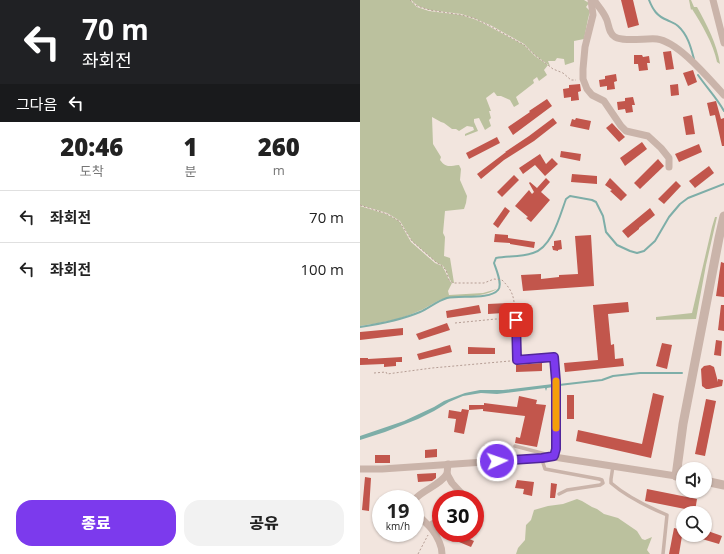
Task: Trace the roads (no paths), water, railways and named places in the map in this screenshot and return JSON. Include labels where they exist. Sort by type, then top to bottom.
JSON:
[{"type":"street","points":[[593,0],[593,15],[585,47],[583,79],[587,89],[592,95],[604,101],[626,131],[648,136],[661,148],[669,158],[669,167]]},
{"type":"street","points":[[593,0],[607,18],[610,32],[613,36],[620,39],[658,39],[670,44],[684,54],[724,95]]},
{"type":"street","points":[[713,0],[724,43]]},
{"type":"street","points":[[681,462],[683,424],[724,216]]},
{"type":"street","points":[[516,320],[517,360],[554,357],[556,384],[556,449],[554,456]]},
{"type":"street","points":[[360,469],[554,456],[676,475]]},
{"type":"street","points":[[424,492],[442,481],[447,474],[448,464]]},
{"type":"street","points":[[447,474],[458,490]]},
{"type":"street","points":[[712,482],[724,485]]},
{"type":"street","points":[[424,521],[432,528]]},
{"type":"street","points":[[439,542],[443,552]]},
{"type":"lane","points":[[515,446],[554,456]]},
{"type":"lane","points":[[542,458],[542,463],[545,469],[599,478],[603,483],[600,485],[567,490],[559,494]]},
{"type":"lane","points":[[613,466],[611,483],[620,490],[667,515],[663,554]]},
{"type":"water","points":[[553,384],[553,387],[547,388],[546,391],[545,388],[497,394],[481,393],[463,396],[418,419],[360,440],[360,436],[404,421],[444,401],[465,393],[480,390],[503,390]]},
{"type":"waterway","points":[[649,0],[658,15],[676,24],[684,33],[689,42],[694,59]]},
{"type":"waterway","points":[[698,75],[724,111]]},
{"type":"waterway","points":[[360,327],[405,317],[420,312],[447,298],[482,296],[494,293],[498,290],[500,285],[494,263],[496,258],[524,255],[540,250],[550,238],[558,222],[566,199],[570,196],[596,202],[603,216],[606,232],[617,245],[637,253],[644,251],[655,241],[669,217],[680,204],[688,198],[724,184]]},
{"type":"waterway","points":[[559,385],[602,380],[613,376],[640,373],[682,373]]}]
